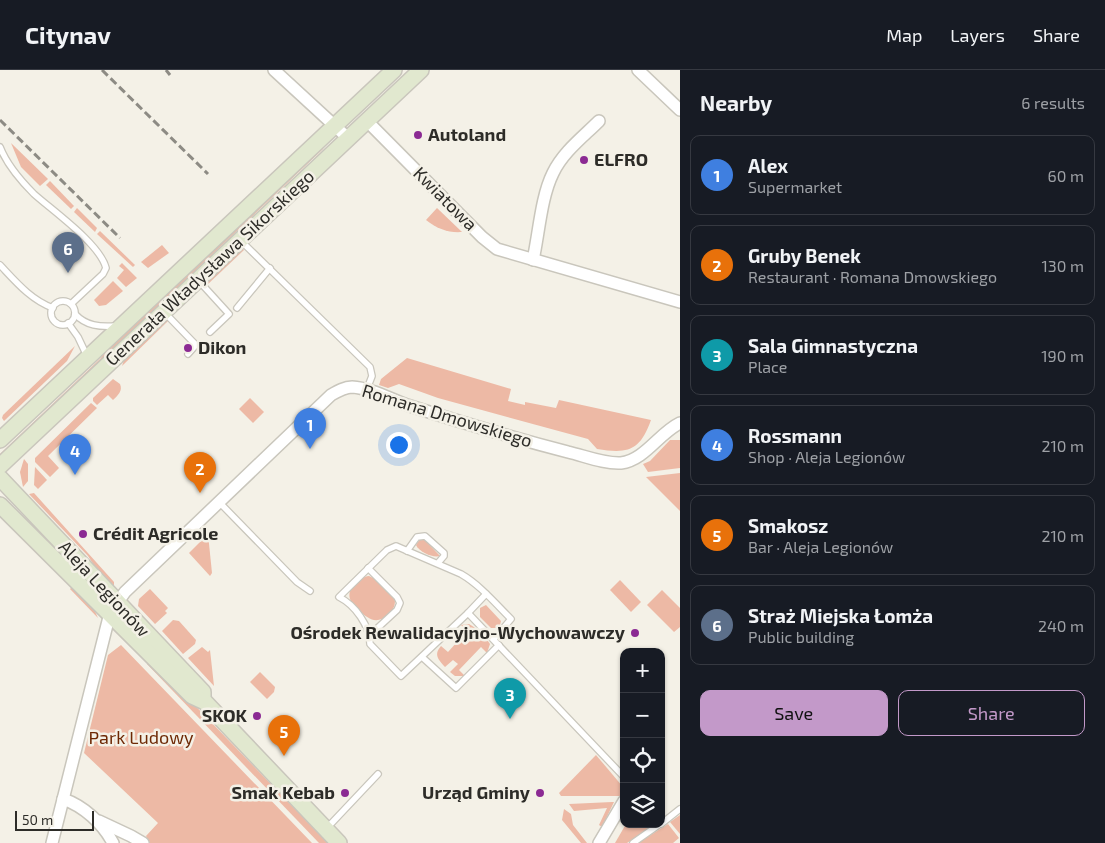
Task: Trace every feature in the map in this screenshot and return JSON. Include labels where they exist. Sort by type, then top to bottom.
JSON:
[{"type":"main road","name":"Generała Władysława Sikorskiego","points":[[0,440],[87,356],[394,70]]},
{"type":"main road","name":"Generała Władysława Sikorskiego","points":[[0,466],[421,70]]},
{"type":"main road","name":"Aleja Legionów","points":[[0,478],[88,574],[114,608],[192,696],[205,702],[339,843]]},
{"type":"main road","name":"Aleja Legionów","points":[[0,505],[114,608]]},
{"type":"street","points":[[274,70],[349,139]]},
{"type":"street","points":[[643,72],[680,110]]},
{"type":"street","name":"Kwiatowa","points":[[367,121],[490,245],[505,252],[680,302]]},
{"type":"street","points":[[533,260],[546,192],[553,172],[570,149],[599,121]]},
{"type":"street","name":"Romana Dmowskiego","points":[[114,608],[125,592],[331,395],[344,388],[352,387],[366,390],[436,414],[607,462],[619,463],[629,461],[644,451],[671,427],[680,423]]},
{"type":"street","points":[[52,843],[114,608]]},
{"type":"street","points":[[63,799],[70,801],[97,820],[117,828],[143,843]]},
{"type":"street","points":[[599,843],[620,808]]},
{"type":"street","points":[[97,820],[113,843]]},
{"type":"lane","points":[[0,147],[10,168],[33,193],[88,242],[104,261],[106,268],[103,274],[71,304]]},
{"type":"lane","points":[[240,240],[370,367],[372,376],[366,390]]},
{"type":"lane","points":[[0,265],[39,303],[53,308]]},
{"type":"lane","points":[[237,308],[270,268]]},
{"type":"lane","points":[[198,280],[229,314],[210,332]]},
{"type":"lane","points":[[75,314],[68,323],[61,324],[54,320],[52,313],[53,308],[60,301],[64,301],[71,304],[75,314],[82,321],[100,327],[120,326]]},
{"type":"lane","points":[[164,312],[196,345],[188,354]]},
{"type":"lane","points":[[68,323],[78,337],[87,356]]},
{"type":"lane","points":[[220,503],[297,582],[310,591]]},
{"type":"lane","points":[[407,551],[417,537],[426,536],[444,553],[444,556],[438,563]]},
{"type":"lane","points":[[486,594],[402,676],[370,644],[370,635],[365,622],[339,597],[391,547],[396,546],[438,563],[471,580],[486,594],[510,619],[494,639]]},
{"type":"lane","points":[[368,568],[400,603],[397,610],[370,635]]},
{"type":"lane","points":[[468,613],[620,772]]},
{"type":"lane","points":[[422,657],[456,688],[499,645]]},
{"type":"lane","points":[[326,830],[378,774]]},
{"type":"lane","points":[[665,821],[680,809]]},
{"type":"lane","points":[[633,843],[655,828]]},
{"type":"green space","points":[[11,143],[48,179],[40,186],[21,167]]},
{"type":"green space","points":[[324,146],[168,299],[162,293]]},
{"type":"green space","points":[[50,181],[74,206],[71,209],[46,185]]},
{"type":"green space","points":[[77,208],[97,228],[95,232],[74,212]]},
{"type":"green space","points":[[437,208],[462,232],[443,230],[426,220]]},
{"type":"green space","points":[[100,231],[135,265],[133,267],[97,234]]},
{"type":"green space","points":[[162,245],[169,253],[148,268],[141,262]]},
{"type":"green space","points":[[241,247],[244,250],[207,285],[205,283]]},
{"type":"green space","points":[[122,263],[137,278],[126,287],[117,278],[124,270],[119,266]]},
{"type":"green space","points":[[113,281],[123,291],[106,305],[99,306],[94,300]]},
{"type":"green space","points":[[157,298],[163,304],[0,458],[0,454],[100,359],[122,331]]},
{"type":"green space","points":[[165,318],[168,321],[122,366],[124,360]]},
{"type":"green space","points":[[75,346],[67,361],[4,421],[3,415]]},
{"type":"green space","points":[[407,358],[511,389],[508,401],[525,405],[525,402],[556,408],[559,400],[651,420],[642,438],[632,448],[617,451],[597,449],[588,439],[438,398],[399,384],[388,388],[379,385],[381,379]]},
{"type":"green space","points":[[113,379],[120,384],[120,393],[113,400],[108,395],[97,405],[93,398]]},
{"type":"green space","points":[[250,398],[264,412],[253,423],[239,409]]},
{"type":"green space","points":[[91,403],[97,408],[48,456],[59,468],[50,477],[35,462],[35,458]]},
{"type":"green space","points":[[670,440],[680,440],[680,468],[648,472],[643,464],[650,461]]},
{"type":"green space","points":[[24,459],[28,464],[28,481],[23,487],[20,472]]},
{"type":"green space","points":[[35,467],[47,480],[38,489],[34,485]]},
{"type":"green space","points":[[680,473],[680,511],[646,477]]},
{"type":"green space","points":[[34,493],[114,582],[114,586],[104,581],[88,556],[29,494]]},
{"type":"green space","points":[[208,534],[212,573],[210,576],[189,553]]},
{"type":"green space","points":[[420,539],[424,539],[440,556],[430,555],[420,550],[416,545]]},
{"type":"green space","points":[[369,576],[395,600],[392,611],[385,617],[377,620],[366,616],[352,602],[350,597],[351,589],[357,581]]},
{"type":"green space","points":[[620,580],[641,602],[631,612],[610,590]]},
{"type":"green space","points":[[72,587],[93,607],[98,618],[70,589]]},
{"type":"green space","points":[[150,589],[168,608],[165,611],[167,613],[155,624],[138,606],[139,599]]},
{"type":"green space","points":[[662,590],[680,608],[680,627],[674,632],[647,605]]},
{"type":"green space","points":[[486,605],[501,621],[500,625],[496,628],[491,628],[480,617],[480,608]]},
{"type":"green space","points":[[173,620],[179,621],[196,640],[195,644],[183,654],[162,631]]},
{"type":"green space","points":[[469,624],[481,632],[490,644],[487,653],[481,647],[459,670],[465,676],[455,676],[450,672],[458,664],[453,660],[445,667],[437,652],[441,646],[448,652],[467,631],[461,625]]},
{"type":"green space","name":"Park Ludowy","points":[[121,645],[312,843],[150,843],[146,836],[158,823],[84,753],[108,655]]},
{"type":"green space","points":[[202,647],[208,652],[210,650],[214,686],[188,658]]},
{"type":"green space","points":[[151,660],[328,843],[319,843],[147,664]]},
{"type":"green space","points":[[260,672],[275,687],[274,692],[267,699],[250,682]]},
{"type":"green space","points":[[596,755],[620,783],[620,796],[561,796],[559,793]]},
{"type":"green space","points":[[614,802],[602,827],[599,825],[607,808],[574,811],[569,804]]},
{"type":"green space","points":[[564,809],[571,814],[573,825],[587,843],[581,843],[562,820]]},
{"type":"green space","points":[[680,815],[680,834],[670,822]]},
{"type":"green space","points":[[668,824],[679,838],[673,843],[638,843],[662,828],[665,828]]},
{"type":"green space","points":[[624,828],[650,828],[627,843],[615,843]]},
{"type":"railway","points":[[102,70],[208,174]]},
{"type":"railway","points":[[166,70],[170,75]]},
{"type":"railway","points":[[0,120],[120,238]]},
{"type":"place","name":"Autoland","points":[[418,135]]},
{"type":"place","name":"ELFRO","points":[[584,160]]},
{"type":"place","name":"Straż Miejska Łomża","points":[[68,273]]},
{"type":"place","name":"Dikon","points":[[188,348]]},
{"type":"place","name":"Alex","points":[[310,449]]},
{"type":"place","name":"Rossmann","points":[[75,475]]},
{"type":"place","name":"Gruby Benek","points":[[200,493]]},
{"type":"place","name":"Crédit Agricole","points":[[83,534]]},
{"type":"place","name":"Ośrodek Rewalidacyjno-Wychowawczy","points":[[635,633]]},
{"type":"place","name":"SKOK","points":[[257,716]]},
{"type":"place","name":"Sala Gimnastyczna","points":[[510,719]]},
{"type":"place","name":"Smakosz","points":[[284,756]]},
{"type":"place","name":"Smak Kebab","points":[[345,793]]},
{"type":"place","name":"Urząd Gminy","points":[[540,793]]}]
